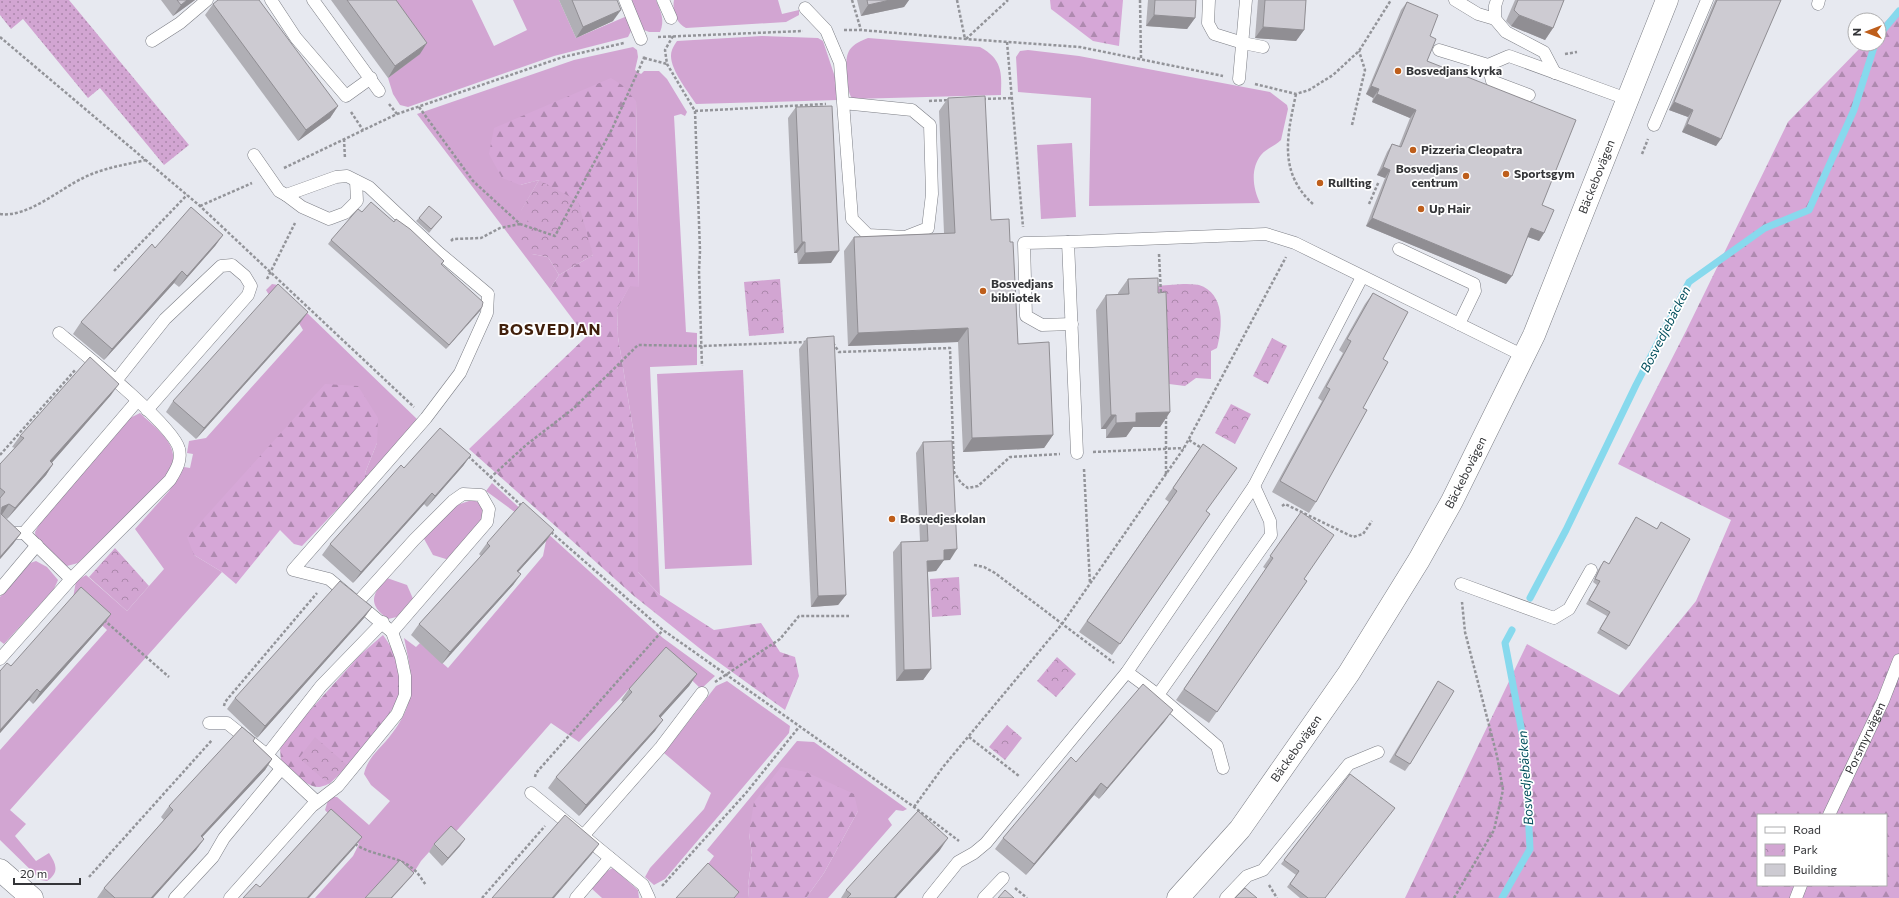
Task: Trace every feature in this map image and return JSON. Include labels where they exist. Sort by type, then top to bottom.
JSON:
[{"type":"street","name":"Bäckebovägen","points":[[1178,898],[1240,829],[1350,673],[1419,560],[1452,501],[1524,356],[1546,306],[1667,0]]},
{"type":"street","points":[[0,870],[32,898]]},
{"type":"lane","points":[[152,41],[180,23],[207,0]]},
{"type":"lane","points":[[271,0],[296,38],[346,96],[371,78]]},
{"type":"lane","points":[[313,0],[379,91]]},
{"type":"lane","points":[[625,0],[641,39]]},
{"type":"lane","points":[[663,0],[671,18]]},
{"type":"lane","points":[[1209,0],[1208,23],[1214,34],[1243,43],[1263,47]]},
{"type":"lane","points":[[1239,79],[1246,0]]},
{"type":"lane","points":[[1455,0],[1478,14],[1495,19],[1506,32],[1544,52],[1554,73]]},
{"type":"lane","points":[[1495,19],[1495,6],[1497,0]]},
{"type":"lane","points":[[1654,126],[1707,0]]},
{"type":"lane","points":[[805,8],[826,30],[840,63],[843,103],[852,219],[868,235],[905,238],[928,228],[932,194],[930,125],[912,110],[843,103]]},
{"type":"lane","points":[[1439,50],[1488,65],[1509,56],[1627,99]]},
{"type":"lane","points":[[1488,65],[1492,81],[1529,95]]},
{"type":"lane","points":[[254,155],[278,191],[302,207],[329,219],[345,213],[357,201],[356,181]]},
{"type":"lane","points":[[230,898],[316,801],[338,786],[397,714],[405,695],[405,676],[401,657],[392,632],[383,622],[329,578],[293,570],[426,418],[460,373],[487,313],[488,294],[438,252],[370,187],[347,176],[336,177],[286,195]]},
{"type":"lane","points":[[1072,324],[1042,325],[1026,316],[1024,243],[1266,234],[1295,243],[1524,356]]},
{"type":"lane","points":[[1068,242],[1080,453]]},
{"type":"lane","points":[[1399,249],[1474,284],[1475,291],[1459,324]]},
{"type":"lane","points":[[116,382],[165,319],[221,266],[232,265],[245,276],[251,286],[248,295],[147,410]]},
{"type":"lane","points":[[929,898],[958,862],[974,853],[986,843],[1127,672],[1254,486],[1362,277]]},
{"type":"lane","points":[[0,659],[70,579],[170,480],[179,465],[179,449],[172,434],[116,382],[59,333]]},
{"type":"lane","points":[[24,533],[137,401]]},
{"type":"lane","points":[[1158,695],[1271,536],[1270,521],[1254,486]]},
{"type":"lane","points":[[358,602],[414,540],[453,501],[463,494],[481,494],[489,509],[487,522],[392,632]]},
{"type":"lane","points":[[0,523],[11,533],[24,533],[70,579]]},
{"type":"lane","points":[[0,589],[37,545]]},
{"type":"lane","points":[[1461,584],[1554,618],[1568,609],[1591,570]]},
{"type":"lane","points":[[267,755],[321,686],[383,622]]},
{"type":"lane","name":"Porsmyrvägen","points":[[1830,814],[1883,701],[1899,660]]},
{"type":"lane","points":[[1127,672],[1158,695],[1217,746],[1223,768]]},
{"type":"lane","points":[[583,836],[661,747],[702,693]]},
{"type":"lane","points":[[209,723],[227,723],[267,755],[316,801]]},
{"type":"lane","points":[[1226,898],[1247,876],[1263,870],[1349,764],[1378,752]]},
{"type":"lane","points":[[175,898],[213,857],[224,838],[281,769]]},
{"type":"lane","points":[[531,793],[643,885],[650,898]]},
{"type":"lane","points":[[576,898],[610,858]]},
{"type":"lane","points":[[984,898],[1003,878]]},
{"type":"lane","points":[[1796,898],[1801,886]]},
{"type":"path","points":[[852,0],[861,30]]},
{"type":"path","points":[[957,0],[966,40]]},
{"type":"path","points":[[966,40],[1008,0]]},
{"type":"path","points":[[1140,0],[1141,59]]},
{"type":"path","points":[[200,206],[268,176],[363,130],[419,107],[563,57],[641,39],[673,36],[861,30],[966,40],[1080,47],[1239,79],[1296,94],[1309,90],[1333,76],[1359,51],[1391,0]]},
{"type":"path","points":[[673,36],[666,50],[667,64],[694,111],[700,251],[699,271],[702,366]]},
{"type":"path","points":[[0,37],[200,206],[272,271],[426,418]]},
{"type":"path","points":[[419,107],[473,182],[520,224],[555,236],[612,129],[644,58],[641,39]]},
{"type":"path","points":[[1008,42],[1024,243]]},
{"type":"path","points":[[1352,125],[1365,70],[1359,51]]},
{"type":"path","points":[[644,58],[667,64]]},
{"type":"path","points":[[1296,94],[1287,142],[1288,160],[1291,174],[1297,187],[1314,205]]},
{"type":"path","points":[[346,96],[351,112],[363,130]]},
{"type":"path","points":[[982,99],[1012,98]]},
{"type":"path","points":[[912,110],[914,102],[952,100]]},
{"type":"path","points":[[694,111],[843,103]]},
{"type":"path","points":[[0,214],[4,215],[29,209],[83,178],[107,168],[146,160]]},
{"type":"path","points":[[1369,204],[1379,181]]},
{"type":"path","points":[[114,271],[187,195]]},
{"type":"path","points":[[251,286],[264,284],[272,271],[302,207]]},
{"type":"path","points":[[438,252],[453,239],[481,238],[500,228],[520,224]]},
{"type":"path","points":[[914,807],[943,767],[1062,624],[1166,475],[1189,440],[1288,253],[1295,243]]},
{"type":"path","points":[[1159,248],[1161,299]]},
{"type":"path","points":[[832,340],[839,352],[950,348],[954,472],[961,483],[968,488],[978,486],[1010,457],[1184,448]]},
{"type":"path","points":[[481,494],[491,477],[526,445],[574,408],[638,345],[702,346],[809,341]]},
{"type":"path","points":[[0,456],[87,357]]},
{"type":"path","points":[[1165,410],[1167,449],[1166,475]]},
{"type":"path","points":[[1189,440],[1208,452]]},
{"type":"path","points":[[1080,453],[1090,584]]},
{"type":"path","points":[[467,455],[526,509]]},
{"type":"path","points":[[1285,504],[1353,537],[1363,534],[1372,521]]},
{"type":"path","points":[[549,531],[663,630],[914,807],[974,853]]},
{"type":"path","points":[[974,565],[984,567],[995,572],[1127,672]]},
{"type":"path","points":[[1454,898],[1494,830],[1503,790],[1498,756],[1465,632],[1461,584]]},
{"type":"path","points":[[100,616],[169,677]]},
{"type":"path","points":[[721,677],[780,639],[799,616],[849,616]]},
{"type":"path","points":[[531,793],[536,773],[663,630]]},
{"type":"path","points":[[662,886],[746,793],[799,727]]},
{"type":"path","points":[[969,737],[1032,787]]},
{"type":"path","points":[[482,898],[556,813]]},
{"type":"path","points":[[350,840],[360,848],[402,860],[414,869],[426,885]]},
{"type":"path","points":[[1003,878],[1027,898]]},
{"type":"green space","points":[[0,0],[69,0],[189,145],[164,165],[100,88],[88,98],[23,19],[11,29],[0,15]]},
{"type":"green space","points":[[380,0],[472,0],[494,46],[527,30],[513,0],[559,0],[576,38],[627,16],[631,31],[628,37],[554,56],[408,107],[400,105],[393,94],[388,78],[419,54]]},
{"type":"green space","points":[[630,0],[656,0],[661,12],[662,20],[660,32],[649,32],[644,30]]},
{"type":"green space","points":[[674,0],[778,0],[782,14],[799,10],[799,15],[786,22],[686,28],[677,20]]},
{"type":"green space","points":[[1050,0],[1123,0],[1119,46],[1093,41],[1051,9]]},
{"type":"green space","points":[[1899,8],[1899,898],[1405,898],[1527,644],[1619,695],[1696,601],[1731,520],[1618,464],[1686,331],[1788,122],[1856,52],[1887,52],[1887,20]]},
{"type":"green space","points":[[762,36],[818,38],[823,41],[835,77],[838,100],[696,104],[679,78],[672,63],[672,50],[677,41]]},
{"type":"green space","points":[[868,38],[980,47],[993,56],[997,61],[1001,73],[1001,95],[852,99],[846,67],[847,56],[852,47]]},
{"type":"green space","points":[[633,47],[637,50],[638,57],[635,70],[641,74],[644,71],[659,71],[667,79],[687,112],[685,116],[681,114],[674,116],[686,332],[697,333],[697,365],[650,367],[660,595],[638,572],[638,459],[618,337],[617,309],[630,285],[639,286],[636,101],[520,185],[539,180],[521,211],[530,218],[532,254],[548,257],[559,275],[550,289],[417,114],[574,60]]},
{"type":"green space","points":[[1028,50],[1079,56],[1270,92],[1287,105],[1288,109],[1281,140],[1261,155],[1255,166],[1254,185],[1260,203],[1089,206],[1091,98],[1018,92],[1016,57],[1020,51]]},
{"type":"green space","points":[[611,78],[622,85],[636,101],[639,287],[630,286],[617,309],[618,337],[638,459],[638,572],[660,595],[714,630],[761,623],[780,652],[795,657],[799,676],[785,710],[703,651],[634,596],[469,449],[586,337],[550,289],[559,275],[593,255],[539,180],[520,185],[502,178],[489,154],[494,128]]},
{"type":"green space","points":[[1072,143],[1076,217],[1041,219],[1037,145]]},
{"type":"green space","points":[[539,180],[578,201],[593,255],[559,275],[548,257],[532,254],[515,236],[529,219],[520,212]]},
{"type":"green space","points":[[780,279],[784,333],[749,336],[744,282]]},
{"type":"green space","points":[[272,284],[278,285],[418,420],[368,477],[365,473],[377,443],[194,555],[222,572],[10,810],[26,824],[15,836],[36,861],[49,853],[55,864],[56,868],[51,878],[47,881],[41,880],[0,840],[0,750],[107,630],[73,598],[76,581],[86,575],[127,611],[164,569],[135,529],[169,491],[184,467],[190,468],[193,454],[187,453],[189,441],[206,438],[303,330],[295,319],[270,296],[266,290]]},
{"type":"green space","points":[[1183,284],[1199,285],[1214,295],[1218,303],[1221,321],[1217,348],[1211,351],[1211,379],[1196,378],[1185,386],[1161,383],[1155,286]]},
{"type":"green space","points":[[1272,338],[1287,346],[1268,384],[1253,376]]},
{"type":"green space","points":[[743,370],[752,565],[665,569],[657,374]]},
{"type":"green space","points":[[325,384],[358,386],[378,418],[377,443],[365,473],[368,477],[302,546],[294,544],[280,530],[236,584],[222,572],[194,555],[187,537]]},
{"type":"green space","points":[[1231,404],[1251,414],[1235,444],[1215,433]]},
{"type":"green space","points":[[140,413],[167,440],[173,454],[172,467],[167,476],[78,563],[67,566],[59,563],[36,541],[35,532],[43,517],[130,418]]},
{"type":"green space","points":[[492,483],[663,638],[715,676],[701,689],[669,658],[658,658],[579,742],[551,723],[452,836],[446,833],[421,861],[411,877],[366,898],[315,898],[353,856],[359,844],[347,834],[325,810],[329,797],[337,797],[369,825],[390,801],[371,785],[364,774],[370,760],[396,728],[408,704],[411,680],[404,638],[416,647],[420,643],[448,668],[543,556],[546,541],[516,513],[486,491]]},
{"type":"green space","points":[[472,500],[481,503],[485,513],[483,523],[449,560],[433,555],[423,537],[457,505]]},
{"type":"green space","points":[[115,548],[149,586],[127,611],[89,577]]},
{"type":"green space","points":[[36,561],[47,567],[58,580],[54,589],[4,644],[0,641],[0,597],[30,563]]},
{"type":"green space","points":[[959,577],[961,615],[932,617],[930,579]]},
{"type":"green space","points":[[387,578],[407,585],[414,601],[401,616],[388,619],[381,614],[374,604],[375,594]]},
{"type":"green space","points":[[383,635],[388,641],[395,655],[399,669],[400,692],[397,701],[370,740],[330,783],[318,787],[308,784],[281,762],[280,747],[294,728],[360,655]]},
{"type":"green space","points":[[1057,657],[1076,674],[1056,697],[1037,681]]},
{"type":"green space","points":[[727,681],[790,726],[789,733],[665,879],[654,885],[645,877],[650,868],[704,809],[711,793],[664,753],[716,686]]},
{"type":"green space","points":[[1007,725],[1022,738],[1005,760],[989,747]]},
{"type":"green space","points":[[315,737],[347,765],[329,784],[299,758]]},
{"type":"green space","points":[[797,741],[814,742],[907,809],[903,811],[896,810],[888,819],[892,825],[828,898],[806,898],[824,873],[858,811],[749,833],[752,855],[748,886],[749,898],[726,898],[703,871],[714,856],[707,850]]},
{"type":"green space","points":[[781,767],[806,772],[854,794],[858,811],[824,873],[806,898],[749,898],[748,886],[752,855],[749,833],[754,802]]},
{"type":"green space","points":[[613,868],[638,890],[639,898],[602,898],[591,888],[603,873]]},
{"type":"building","points":[[177,0],[187,0],[181,5]]},
{"type":"building","points":[[218,0],[259,0],[338,106],[306,130],[213,4]]},
{"type":"building","points":[[347,0],[396,0],[427,43],[395,66]]},
{"type":"building","points":[[572,0],[617,0],[621,10],[583,27]]},
{"type":"building","points":[[867,0],[890,0],[868,5]]},
{"type":"building","points":[[1155,0],[1196,0],[1195,18],[1154,15]]},
{"type":"building","points":[[1265,0],[1306,0],[1304,30],[1263,27]]},
{"type":"building","points":[[1518,0],[1564,0],[1553,28],[1519,15],[1514,10]]},
{"type":"building","points":[[1717,0],[1781,0],[1721,139],[1687,124],[1693,110],[1674,102]]},
{"type":"building","name":"Bosvedjans centrum","points":[[1407,2],[1438,15],[1430,36],[1436,39],[1427,61],[1576,120],[1542,205],[1554,210],[1544,233],[1531,228],[1512,276],[1372,218],[1390,170],[1383,167],[1392,144],[1401,147],[1416,110],[1377,94],[1379,89],[1371,86]]},
{"type":"building","points":[[985,96],[991,220],[1009,219],[1010,242],[1013,242],[1018,344],[1049,342],[1053,435],[972,438],[968,328],[858,333],[854,237],[955,233],[948,98]]},
{"type":"building","points":[[832,106],[839,251],[805,253],[805,242],[802,242],[796,107]]},
{"type":"building","points":[[371,202],[394,222],[396,219],[410,229],[444,261],[441,264],[483,302],[482,307],[449,345],[331,240],[358,209],[362,212]]},
{"type":"building","points":[[429,206],[442,217],[431,229],[419,218]]},
{"type":"building","points":[[191,207],[223,235],[187,276],[182,271],[112,349],[81,322],[152,244],[155,248]]},
{"type":"building","points":[[1158,278],[1158,293],[1166,292],[1170,412],[1136,413],[1136,422],[1116,423],[1116,415],[1111,415],[1106,295],[1129,294],[1128,279]]},
{"type":"building","points":[[278,284],[308,312],[204,428],[173,401]]},
{"type":"building","points":[[1373,293],[1408,312],[1383,359],[1388,362],[1363,408],[1367,410],[1316,502],[1280,481],[1330,389],[1326,387],[1351,341],[1347,339]]},
{"type":"building","points":[[834,336],[846,595],[818,596],[807,338]]},
{"type":"building","points":[[90,357],[119,384],[50,461],[53,464],[15,508],[9,504],[2,507],[1,514],[21,533],[0,557],[0,498],[5,492],[0,488],[0,464],[24,438],[20,436]]},
{"type":"building","points":[[440,428],[471,455],[435,496],[432,493],[361,572],[330,544],[401,465],[404,468]]},
{"type":"building","points":[[952,441],[957,549],[944,550],[944,560],[927,561],[931,669],[904,670],[901,542],[928,541],[923,442]]},
{"type":"building","points":[[1203,444],[1237,468],[1206,511],[1210,514],[1120,644],[1087,621],[1177,491],[1173,488]]},
{"type":"building","points":[[523,502],[554,530],[517,571],[521,574],[450,652],[419,624],[490,546],[487,543]]},
{"type":"building","points":[[1301,512],[1334,535],[1304,579],[1307,581],[1217,712],[1184,689],[1273,558],[1270,556]]},
{"type":"building","points":[[1636,517],[1657,529],[1661,522],[1690,539],[1629,646],[1600,629],[1610,612],[1589,600],[1600,581],[1595,579],[1601,566],[1604,561],[1609,564]]},
{"type":"building","points":[[340,581],[372,607],[265,726],[235,698]]},
{"type":"building","points":[[81,587],[111,614],[40,692],[37,689],[0,730],[0,671],[7,663],[11,666]]},
{"type":"building","points":[[666,647],[697,674],[659,716],[663,720],[586,805],[556,777],[632,692],[629,689]]},
{"type":"building","points":[[1438,681],[1454,691],[1410,764],[1395,755]]},
{"type":"building","points":[[1143,684],[1173,710],[1107,788],[1101,783],[1034,864],[1003,838],[1071,757],[1076,762]]},
{"type":"building","points":[[242,727],[255,738],[253,741],[272,759],[201,836],[204,839],[151,898],[115,898],[104,888],[173,810],[169,806]]},
{"type":"building","points":[[1350,774],[1395,808],[1325,898],[1308,898],[1290,884],[1299,871],[1284,860]]},
{"type":"building","points":[[331,809],[362,837],[307,898],[243,898],[256,884],[260,887]]},
{"type":"building","points":[[918,811],[948,838],[894,898],[847,898],[851,894],[846,890]]},
{"type":"building","points":[[565,815],[599,844],[552,898],[492,898]]},
{"type":"building","points":[[451,826],[465,839],[448,858],[434,844]]},
{"type":"building","points":[[400,860],[414,873],[391,898],[365,898]]},
{"type":"building","points":[[708,863],[739,892],[734,898],[676,898]]},
{"type":"building","points":[[1245,888],[1257,898],[1235,898]]},
{"type":"building","points":[[1005,890],[1014,898],[998,898]]},
{"type":"waterway","name":"Bosvedjebäcken","points":[[1887,25],[1899,11]]},
{"type":"waterway","name":"Bosvedjebäcken","points":[[1530,598],[1566,530],[1636,385],[1689,282],[1765,228],[1809,210],[1854,110],[1872,52]]},
{"type":"waterway","name":"Bosvedjebäcken","points":[[1502,898],[1530,849],[1525,748],[1505,643],[1512,630]]},
{"type":"place","name":"Bosvedjans kyrka","points":[[1398,71]]},
{"type":"place","name":"Pizzeria Cleopatra","points":[[1413,150]]},
{"type":"place","name":"Sportsgym","points":[[1506,174]]},
{"type":"place","name":"Bosvedjans centrum","points":[[1466,176]]},
{"type":"place","name":"Rullting","points":[[1320,183]]},
{"type":"place","name":"Up Hair","points":[[1421,209]]},
{"type":"place","name":"Bosvedjans bibliotek","points":[[983,291]]},
{"type":"place","name":"Bosvedjeskolan","points":[[892,519]]},
{"type":"district","name":"BOSVEDJAN","points":[[550,329]]}]
